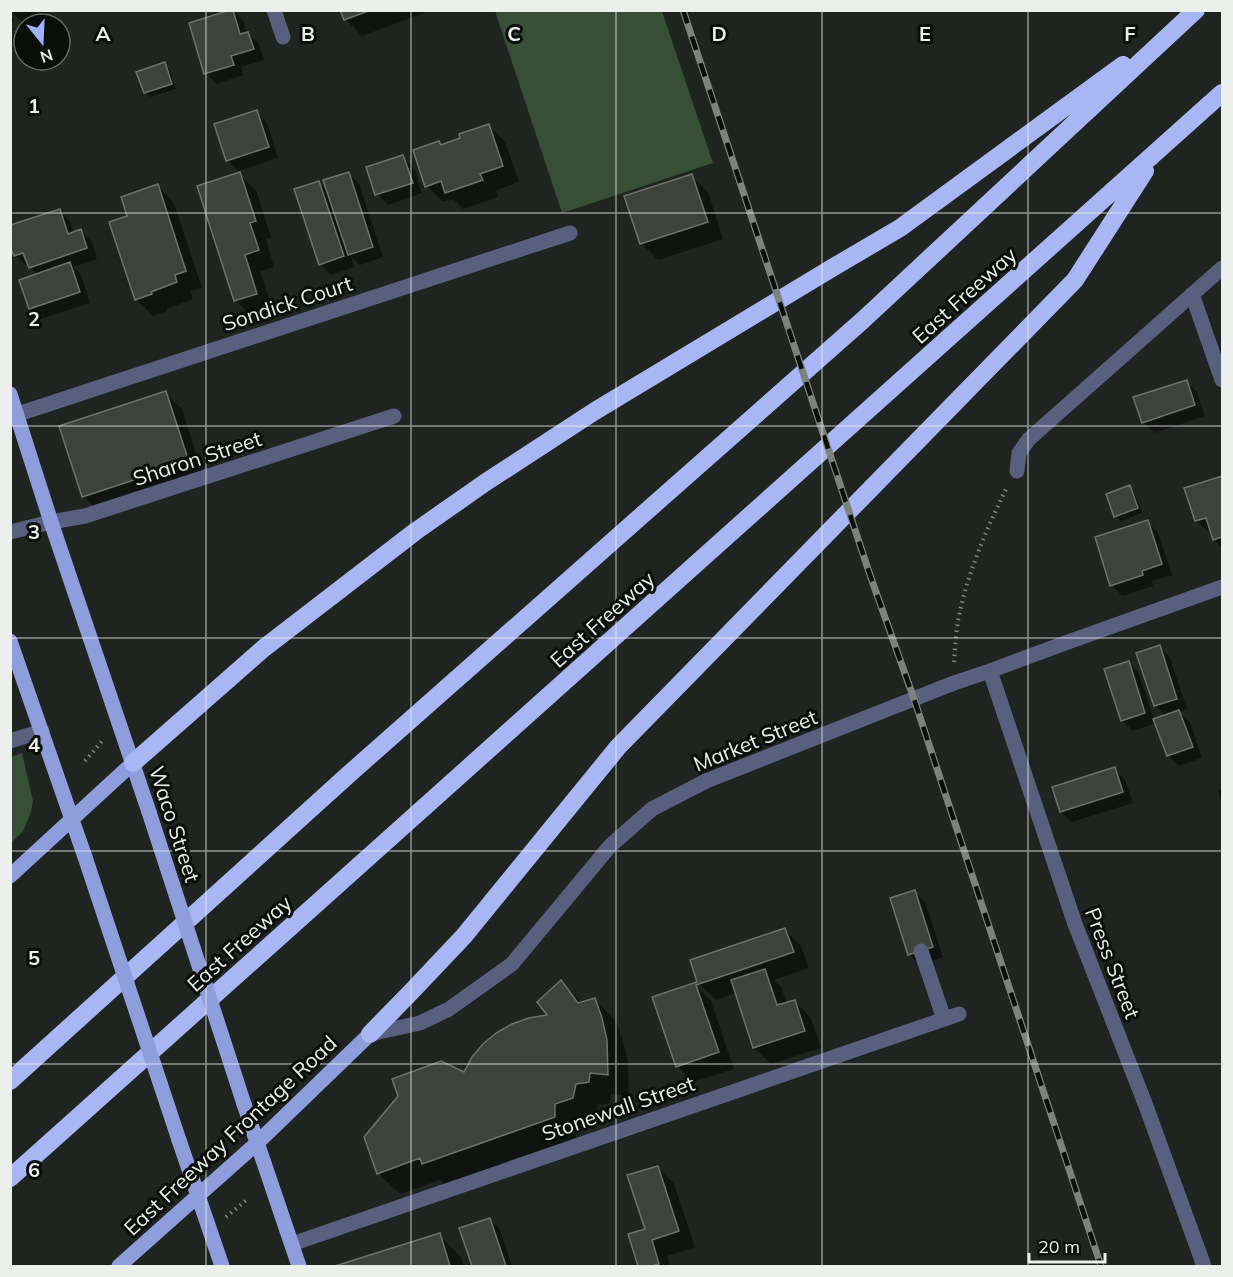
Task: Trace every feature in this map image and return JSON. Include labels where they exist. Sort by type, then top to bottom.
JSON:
[{"type":"highway","points":[[133,763],[264,648],[416,531],[595,411],[900,228],[1194,12]]},
{"type":"highway","points":[[10,1081],[348,775],[863,320],[1194,12]]},
{"type":"highway","name":"East Freeway","points":[[10,1178],[1222,93]]},
{"type":"highway","points":[[370,1034],[464,936],[618,747],[1075,280],[1158,151]]},
{"type":"main road","name":"Waco Street","points":[[10,394],[299,1266]]},
{"type":"main road","points":[[10,640],[73,819],[222,1266]]},
{"type":"main road","points":[[10,876],[133,763]]},
{"type":"main road","name":"East Freeway Frontage Road","points":[[119,1266],[257,1143],[370,1034]]},
{"type":"street","points":[[274,10],[284,37]]},
{"type":"street","name":"Sondick Court","points":[[18,414],[570,233]]},
{"type":"street","points":[[1017,471],[1019,453],[1029,439],[1222,268]]},
{"type":"street","points":[[1192,294],[1222,380]]},
{"type":"street","name":"Sharon Street","points":[[10,532],[85,516],[394,416]]},
{"type":"street","name":"Market Street","points":[[370,1034],[420,1023],[449,1009],[512,964],[610,846],[652,809],[706,781],[954,683],[1222,587]]},
{"type":"street","name":"Press Street","points":[[990,671],[1075,924],[1146,1106],[1204,1266]]},
{"type":"street","points":[[10,741],[42,731]]},
{"type":"street","name":"Stonewall Street","points":[[292,1244],[952,1016],[921,951]]},
{"type":"path","points":[[954,683],[953,669],[958,621],[970,575],[987,528],[1017,471]]},
{"type":"path","points":[[86,761],[105,737]]},
{"type":"path","points":[[224,1219],[249,1198]]},
{"type":"green space","points":[[495,11],[662,11],[713,163],[562,213]]},
{"type":"green space","points":[[22,753],[33,801],[23,831],[11,843],[11,757]]},
{"type":"building","points":[[233,10],[240,34],[248,32],[254,49],[231,56],[234,65],[204,74],[189,23]]},
{"type":"building","points":[[340,10],[371,10],[344,20]]},
{"type":"building","points":[[165,62],[172,84],[144,93],[136,72]]},
{"type":"building","points":[[257,110],[269,147],[226,161],[214,124]]},
{"type":"building","points":[[489,124],[503,166],[480,174],[483,180],[445,193],[441,181],[425,187],[413,150],[439,141],[441,145],[460,138],[459,134]]},
{"type":"building","points":[[403,155],[413,183],[375,195],[366,167]]},
{"type":"building","points":[[240,172],[256,221],[250,223],[259,250],[245,255],[257,294],[234,301],[197,186]]},
{"type":"building","points":[[349,172],[373,247],[348,255],[323,180]]},
{"type":"building","points":[[692,174],[708,222],[640,244],[624,196]]},
{"type":"building","points":[[319,181],[344,256],[319,265],[294,189]]},
{"type":"building","points":[[158,184],[186,271],[175,275],[177,282],[135,300],[109,222],[127,216],[121,197]]},
{"type":"building","points":[[60,209],[68,234],[81,229],[87,248],[29,268],[23,253],[14,256],[10,247],[10,225]]},
{"type":"building","points":[[70,262],[80,292],[29,309],[19,280]]},
{"type":"building","points":[[1187,380],[1195,405],[1142,423],[1133,397]]},
{"type":"building","points":[[166,391],[189,462],[82,497],[59,426]]},
{"type":"building","points":[[1222,476],[1222,537],[1213,540],[1206,518],[1195,521],[1184,488]]},
{"type":"building","points":[[1130,485],[1138,508],[1114,517],[1106,494]]},
{"type":"building","points":[[1148,520],[1162,564],[1142,571],[1143,575],[1110,586],[1095,537]]},
{"type":"building","points":[[1160,645],[1177,699],[1154,706],[1136,653]]},
{"type":"building","points":[[1129,661],[1145,713],[1121,721],[1104,669]]},
{"type":"building","points":[[1179,710],[1193,747],[1167,756],[1153,719]]},
{"type":"building","points":[[1115,767],[1123,792],[1060,812],[1052,787]]},
{"type":"building","points":[[915,890],[933,947],[908,955],[890,898]]},
{"type":"building","points":[[785,928],[794,952],[696,985],[719,1052],[676,1067],[652,997],[697,982],[690,960]]},
{"type":"building","points":[[765,969],[777,1005],[795,1000],[805,1031],[753,1048],[731,980]]},
{"type":"building","points":[[561,980],[578,1003],[595,998],[607,1040],[608,1075],[590,1073],[589,1082],[576,1084],[573,1098],[555,1104],[555,1117],[422,1164],[420,1158],[377,1174],[364,1137],[398,1096],[392,1079],[441,1061],[464,1072],[472,1057],[496,1033],[529,1018],[547,1015],[537,1002]]},
{"type":"building","points":[[658,1166],[679,1231],[652,1240],[659,1264],[638,1266],[628,1234],[645,1229],[627,1175]]},
{"type":"building","points":[[490,1218],[506,1266],[472,1266],[459,1228]]},
{"type":"building","points":[[440,1233],[450,1266],[335,1266]]},
{"type":"railway","points":[[683,10],[1101,1266]]}]
